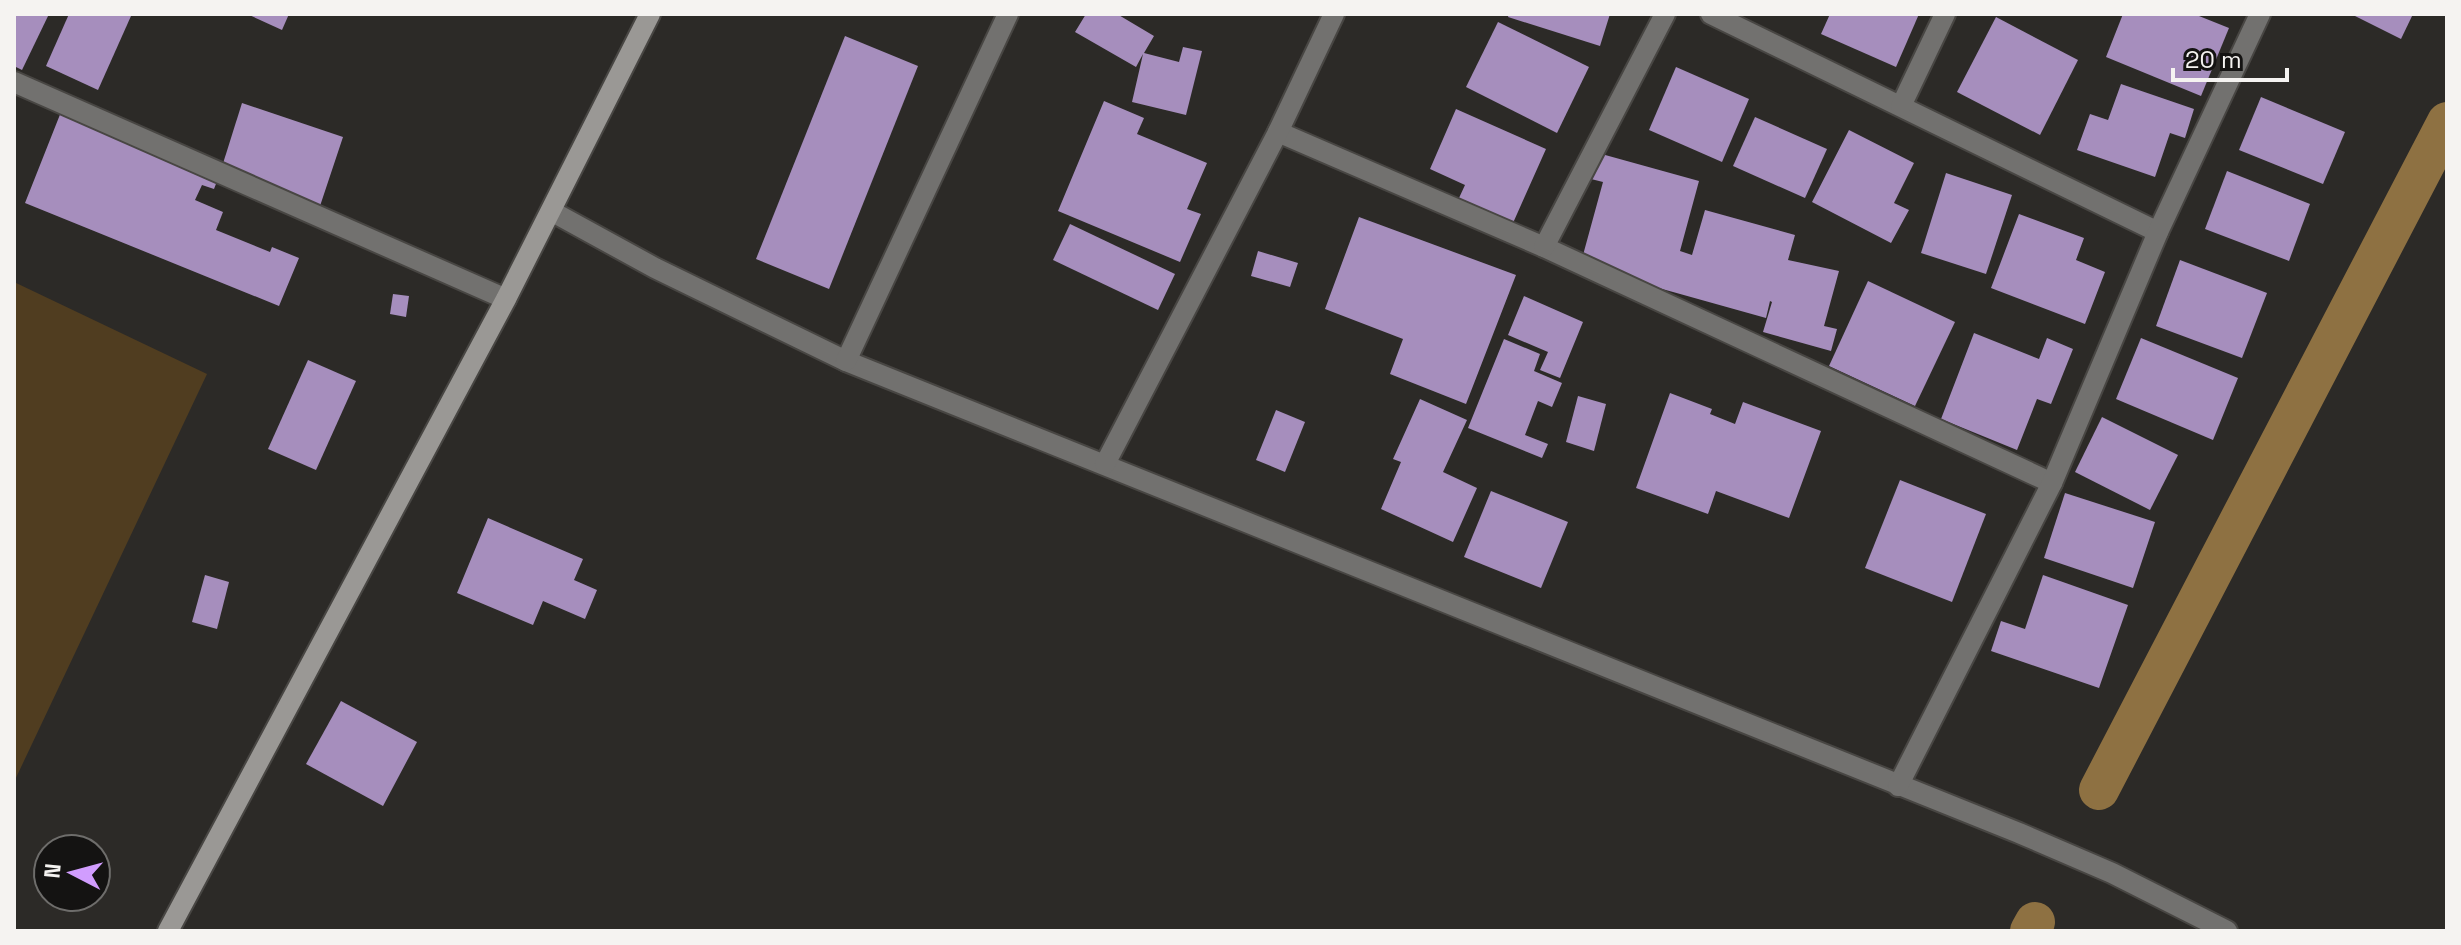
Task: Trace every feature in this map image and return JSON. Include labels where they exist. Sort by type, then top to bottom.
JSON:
[{"type":"street","points":[[168,931],[506,299],[650,14]]},
{"type":"street","points":[[846,361],[1008,14]]},
{"type":"street","points":[[1105,464],[1278,132],[1334,14]]},
{"type":"street","points":[[1544,247],[1665,14]]},
{"type":"street","points":[[1711,14],[2158,232]]},
{"type":"street","points":[[1901,106],[1945,14]]},
{"type":"street","points":[[1898,786],[2052,483],[2158,232],[2260,14]]},
{"type":"street","points":[[14,82],[506,299]]},
{"type":"street","points":[[1278,132],[1544,247],[2052,483]]},
{"type":"street","points":[[551,211],[655,268],[846,361],[2019,833],[2112,873],[2227,931]]},
{"type":"shaded area","points":[[14,282],[207,374],[14,782]]},
{"type":"building","points":[[14,14],[49,14],[22,70],[14,66]]},
{"type":"building","points":[[69,14],[131,16],[98,90],[46,66]]},
{"type":"building","points":[[247,14],[289,14],[282,30]]},
{"type":"building","points":[[1086,14],[1117,14],[1154,36],[1144,53],[1179,62],[1183,47],[1202,51],[1186,115],[1132,102],[1143,54],[1136,67],[1075,32]]},
{"type":"building","points":[[1509,14],[1610,14],[1600,46],[1508,17]]},
{"type":"building","points":[[1830,14],[1919,14],[1896,67],[1821,34]]},
{"type":"building","points":[[2123,14],[2194,14],[2229,28],[2201,96],[2106,57]]},
{"type":"building","points":[[2351,14],[2413,14],[2401,39]]},
{"type":"building","points":[[1996,17],[2078,60],[2040,135],[1957,92]]},
{"type":"building","points":[[1498,22],[1589,67],[1557,133],[1466,87]]},
{"type":"building","points":[[845,36],[918,66],[829,289],[756,259]]},
{"type":"building","points":[[1676,67],[1749,99],[1722,162],[1649,130]]},
{"type":"building","points":[[2121,84],[2194,109],[2185,138],[2170,133],[2155,177],[2077,150],[2090,114],[2108,120]]},
{"type":"building","points":[[2261,97],[2345,132],[2323,184],[2239,150]]},
{"type":"building","points":[[1104,101],[1144,118],[1137,134],[1207,163],[1187,209],[1201,214],[1180,262],[1058,211]]},
{"type":"building","points":[[242,103],[343,137],[320,206],[220,173]]},
{"type":"building","points":[[1456,109],[1546,149],[1513,223],[1459,198],[1465,185],[1430,169]]},
{"type":"building","points":[[61,112],[219,176],[214,189],[202,185],[195,200],[223,212],[216,230],[270,252],[272,247],[299,258],[279,306],[25,203]]},
{"type":"building","points":[[1755,117],[1827,149],[1805,198],[1733,166]]},
{"type":"building","points":[[1849,130],[1914,163],[1894,203],[1909,210],[1891,243],[1812,202]]},
{"type":"building","points":[[1598,153],[1699,181],[1680,251],[1692,255],[1705,210],[1795,235],[1788,260],[1839,271],[1824,326],[1837,329],[1831,351],[1763,332],[1770,301],[1766,318],[1580,266],[1603,182],[1591,179]]},
{"type":"building","points":[[2227,171],[2310,204],[2289,261],[2205,229]]},
{"type":"building","points":[[1946,173],[2012,195],[1986,274],[1921,253]]},
{"type":"building","points":[[2019,214],[2084,238],[2076,260],[2105,272],[2085,324],[1991,288]]},
{"type":"building","points":[[1359,217],[1516,275],[1466,404],[1390,374],[1403,339],[1325,309]]},
{"type":"building","points":[[1070,224],[1175,274],[1158,310],[1053,260]]},
{"type":"building","points":[[1258,251],[1298,263],[1290,287],[1251,276]]},
{"type":"building","points":[[2180,260],[2267,293],[2242,358],[2156,326]]},
{"type":"building","points":[[1868,281],[1955,322],[1915,406],[1829,366]]},
{"type":"building","points":[[393,294],[409,296],[406,317],[390,314]]},
{"type":"building","points":[[1524,296],[1583,322],[1560,378],[1540,370],[1548,352],[1508,335]]},
{"type":"building","points":[[1974,333],[2039,359],[2047,338],[2073,349],[2051,404],[2037,399],[2017,450],[1941,419]]},
{"type":"building","points":[[2141,338],[2238,378],[2213,440],[2116,399]]},
{"type":"building","points":[[1504,339],[1540,354],[1534,371],[1562,383],[1552,407],[1538,401],[1525,435],[1548,444],[1542,458],[1468,428]]},
{"type":"building","points":[[308,360],[356,381],[316,470],[268,449]]},
{"type":"building","points":[[1670,393],[1712,409],[1710,414],[1735,424],[1743,402],[1821,431],[1789,518],[1716,491],[1708,514],[1636,488]]},
{"type":"building","points":[[1578,396],[1606,404],[1594,451],[1566,442]]},
{"type":"building","points":[[1420,399],[1467,420],[1443,472],[1477,488],[1453,542],[1381,509],[1401,462],[1393,459]]},
{"type":"building","points":[[1276,410],[1305,422],[1285,472],[1256,460]]},
{"type":"building","points":[[2102,417],[2178,455],[2150,510],[2075,472]]},
{"type":"building","points":[[1900,480],[1986,514],[1952,602],[1865,568]]},
{"type":"building","points":[[1491,491],[1568,522],[1541,588],[1464,557]]},
{"type":"building","points":[[2065,493],[2155,522],[2133,588],[2044,558]]},
{"type":"building","points":[[488,518],[583,559],[574,580],[597,590],[585,619],[543,601],[533,625],[457,593]]},
{"type":"building","points":[[205,575],[229,582],[217,629],[192,622]]},
{"type":"building","points":[[2043,575],[2128,605],[2099,688],[1991,651],[2001,621],[2025,629]]},
{"type":"building","points":[[341,701],[417,742],[383,806],[306,764]]},
{"type":"waterway","points":[[2099,790],[2447,122]]},
{"type":"waterway","points":[[2030,931],[2035,922]]}]
